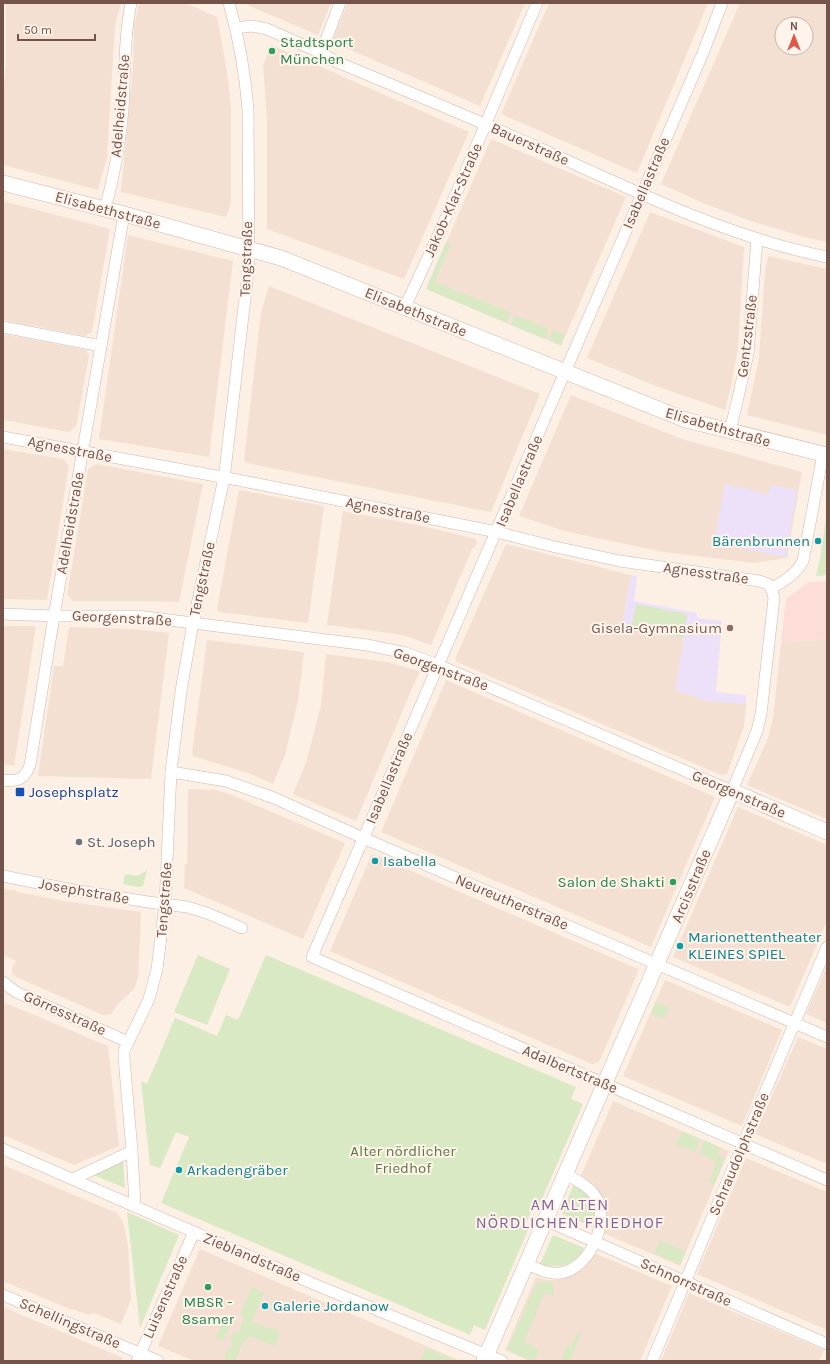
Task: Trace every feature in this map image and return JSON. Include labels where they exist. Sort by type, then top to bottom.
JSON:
[{"type":"main road","name":"Elisabethstraße","points":[[3,183],[124,214],[281,258],[686,420],[825,455]]},
{"type":"main road","name":"Georgenstraße","points":[[732,791],[827,832]]},
{"type":"main road","name":"Arcisstraße","points":[[485,1358],[732,791]]},
{"type":"street","name":"Adelheidstraße","points":[[105,209],[118,150],[123,110],[127,23],[130,3]]},
{"type":"street","name":"Tengstraße","points":[[135,1206],[124,1051],[139,1022],[154,984],[160,950],[165,904],[171,772],[181,691],[193,623],[224,478],[249,264],[248,109],[243,63],[229,3]]},
{"type":"street","points":[[321,53],[340,3]]},
{"type":"street","name":"Jakob-Klar-Straße","points":[[405,307],[486,124],[537,3]]},
{"type":"street","name":"Isabellastraße","points":[[312,957],[566,372],[641,194],[703,53],[722,3]]},
{"type":"street","name":"Bauerstraße","points":[[236,28],[257,26],[267,29],[321,53],[337,62],[486,124],[641,194],[701,219],[757,239],[827,256]]},
{"type":"street","name":"Adelheidstraße","points":[[3,780],[18,780],[27,773],[30,765],[54,616],[124,214]]},
{"type":"street","name":"Gentzstraße","points":[[730,432],[748,354],[757,239]]},
{"type":"street","points":[[3,327],[101,346]]},
{"type":"street","name":"Agnesstraße","points":[[3,436],[497,532],[551,546],[620,561],[759,581],[768,584],[772,588]]},
{"type":"street","points":[[772,588],[798,570],[803,561],[825,455]]},
{"type":"street","name":"Arcisstraße","points":[[732,791],[757,731],[762,714],[774,601],[772,588]]},
{"type":"street","name":"Georgenstraße","points":[[3,614],[54,616],[137,616],[367,645],[406,653],[438,665],[732,791]]},
{"type":"street","name":"Neureutherstraße","points":[[171,772],[226,781],[274,798],[363,838],[827,1037]]},
{"type":"street","name":"Josephstraße","points":[[3,876],[142,902],[165,904]]},
{"type":"street","points":[[165,904],[196,909],[242,928]]},
{"type":"street","name":"Schraudolphstraße","points":[[652,1361],[827,947]]},
{"type":"street","name":"Adalbertstraße","points":[[312,957],[827,1180]]},
{"type":"street","name":"Görresstraße","points":[[3,982],[16,992],[128,1042]]},
{"type":"street","name":"Zieblandstraße","points":[[3,1149],[485,1358],[502,1361]]},
{"type":"street","points":[[73,1179],[132,1151]]},
{"type":"street","points":[[526,1264],[553,1273],[567,1272],[574,1269],[584,1260],[595,1241],[600,1222],[598,1202],[592,1192],[574,1178],[565,1174]]},
{"type":"street","name":"Schnorrstraße","points":[[545,1220],[827,1344]]},
{"type":"street","name":"Luisenstraße","points":[[138,1357],[194,1232]]},
{"type":"street","name":"Schellingstraße","points":[[3,1295],[138,1357],[158,1361]]},
{"type":"shaded area","points":[[6,3],[121,3],[115,25],[107,157],[98,190],[3,165],[3,93],[6,67]]},
{"type":"shaded area","points":[[139,3],[185,3],[217,17],[227,71],[231,108],[231,202],[226,217],[121,192],[133,67],[134,26]]},
{"type":"shaded area","points":[[246,3],[331,3],[318,35],[247,5]]},
{"type":"shaded area","points":[[348,3],[525,3],[480,106],[332,42]]},
{"type":"shaded area","points":[[549,3],[708,3],[637,173],[501,114]]},
{"type":"shaded area","points":[[740,3],[827,3],[827,242],[800,236],[748,220],[703,203],[661,184]]},
{"type":"shaded area","points":[[271,45],[469,132],[404,279],[267,229],[267,119],[263,65]]},
{"type":"shaded area","points":[[491,139],[626,197],[561,346],[426,289]]},
{"type":"shaded area","points":[[3,201],[110,229],[92,332],[85,336],[3,320]]},
{"type":"shaded area","points":[[650,212],[744,247],[738,348],[725,410],[656,386],[587,358]]},
{"type":"shaded area","points":[[128,235],[233,261],[209,457],[99,439]]},
{"type":"shaded area","points":[[768,256],[827,269],[827,435],[747,415],[759,358],[765,271]]},
{"type":"shaded area","points":[[269,286],[540,394],[491,512],[247,463],[244,460],[261,313]]},
{"type":"shaded area","points":[[3,334],[86,350],[89,356],[76,426],[69,432],[3,420]]},
{"type":"shaded area","points":[[571,395],[682,439],[802,472],[787,558],[754,563],[663,552],[564,531],[519,516]]},
{"type":"shaded area","points":[[3,449],[63,459],[69,466],[47,600],[3,599]]},
{"type":"shaded area","points":[[96,464],[203,484],[179,602],[73,601],[67,595],[88,469]]},
{"type":"shaded area","points":[[725,484],[738,488],[739,486],[768,495],[771,485],[797,490],[786,557],[714,543]]},
{"type":"shaded area","points":[[239,490],[324,506],[308,623],[219,612],[217,609]]},
{"type":"shaded area","points":[[343,511],[418,525],[476,539],[477,543],[472,549],[431,645],[403,635],[327,625]]},
{"type":"shaded area","points":[[506,544],[631,575],[622,626],[684,638],[706,701],[746,704],[744,727],[727,774],[721,775],[457,662],[455,659]]},
{"type":"shaded area","points":[[631,575],[637,576],[634,601],[697,613],[697,618],[722,621],[716,692],[746,695],[746,704],[706,701],[675,690],[684,638],[622,626]]},
{"type":"shaded area","points":[[827,581],[827,639],[781,643],[786,599],[809,582]]},
{"type":"shaded area","points":[[3,626],[36,626],[14,766],[3,764]]},
{"type":"shaded area","points":[[69,627],[132,629],[169,633],[151,779],[38,776],[54,666],[63,666]]},
{"type":"shaded area","points":[[827,639],[827,819],[747,785],[768,738],[773,718],[781,643]]},
{"type":"shaded area","points":[[207,640],[304,652],[298,701],[285,755],[273,784],[251,774],[193,756],[192,754]]},
{"type":"shaded area","points":[[326,654],[387,662],[418,671],[419,673],[356,821],[293,794],[306,763],[321,705]]},
{"type":"shaded area","points":[[446,680],[715,797],[651,947],[381,832]]},
{"type":"shaded area","points":[[188,789],[216,790],[232,795],[345,843],[303,939],[184,888],[185,864],[187,864]]},
{"type":"shaded area","points":[[738,807],[827,845],[827,921],[790,1007],[673,957]]},
{"type":"shaded area","points":[[372,854],[638,969],[600,1060],[597,1063],[592,1064],[330,951]]},
{"type":"shaded area","points":[[3,889],[13,889],[17,892],[63,901],[141,912],[138,978],[134,989],[117,1005],[112,1013],[103,1015],[12,974],[12,969],[16,961],[3,955]]},
{"type":"shaded area","points":[[827,966],[827,1023],[806,1014]]},
{"type":"shaded area","points":[[665,980],[782,1030],[742,1126],[623,1076]]},
{"type":"shaded area","points":[[3,1002],[108,1046],[119,1146],[74,1165],[3,1135]]},
{"type":"shaded area","points":[[798,1037],[827,1049],[827,1164],[755,1134]]},
{"type":"shaded area","points":[[613,1101],[729,1151],[680,1266],[603,1233],[607,1220],[606,1207],[601,1194],[593,1183],[581,1176]]},
{"type":"shaded area","points":[[746,1158],[827,1192],[827,1330],[697,1274]]},
{"type":"shaded area","points":[[3,1165],[117,1213],[123,1222],[128,1244],[131,1300],[121,1324],[94,1313],[88,1315],[73,1309],[72,1310],[3,1281]]},
{"type":"shaded area","points":[[200,1249],[461,1361],[194,1361],[158,1346]]},
{"type":"shaded area","points":[[594,1253],[672,1286],[640,1361],[529,1361],[505,1350],[536,1277],[547,1280],[558,1280],[571,1276],[587,1264]]},
{"type":"shaded area","points":[[689,1293],[824,1350],[819,1361],[661,1361]]},
{"type":"shaded area","points":[[3,1307],[123,1358],[122,1361],[3,1361]]},
{"type":"green space","points":[[446,242],[451,244],[435,282],[511,313],[507,323],[426,289]]},
{"type":"green space","points":[[515,315],[549,329],[545,339],[511,325]]},
{"type":"green space","points":[[553,330],[565,335],[561,345],[549,340]]},
{"type":"green space","points":[[827,511],[827,575],[816,576],[820,559]]},
{"type":"green space","points":[[636,604],[687,614],[683,638],[631,628]]},
{"type":"green space","points":[[147,870],[143,886],[138,887],[123,884],[125,874],[138,876]]},
{"type":"green space","points":[[198,955],[230,969],[207,1025],[174,1012]]},
{"type":"green space","name":"Alter nördlicher Friedhof","points":[[266,955],[576,1087],[571,1099],[583,1104],[539,1206],[534,1205],[524,1228],[528,1230],[485,1330],[474,1325],[470,1335],[161,1203],[189,1137],[176,1132],[160,1168],[150,1165],[141,1081],[147,1084],[175,1018],[217,1036],[226,1015],[238,1020]]},
{"type":"green space","points":[[656,1002],[669,1008],[664,1019],[651,1013]]},
{"type":"green space","points":[[682,1131],[700,1139],[695,1152],[676,1144]]},
{"type":"green space","points":[[705,1140],[720,1148],[717,1155],[725,1158],[714,1185],[709,1182],[717,1162],[699,1153]]},
{"type":"green space","points":[[123,1160],[125,1188],[91,1174]]},
{"type":"green space","points":[[574,1183],[588,1192],[593,1200],[595,1218],[593,1227],[562,1214]]},
{"type":"green space","points":[[127,1212],[179,1235],[140,1328]]},
{"type":"green space","points":[[553,1235],[584,1248],[576,1259],[566,1265],[547,1266],[540,1264]]},
{"type":"green space","points":[[660,1240],[686,1252],[680,1265],[654,1253]]},
{"type":"green space","points":[[537,1282],[553,1282],[554,1295],[544,1294],[524,1342],[539,1349],[534,1361],[532,1361],[507,1350]]},
{"type":"green space","points":[[252,1287],[264,1293],[252,1321],[267,1328],[278,1330],[278,1338],[274,1346],[249,1336],[241,1346],[235,1361],[225,1361],[225,1353],[232,1346],[230,1335],[240,1331],[244,1317],[241,1316],[243,1307]]},
{"type":"green space","points":[[224,1318],[232,1321],[223,1341],[216,1339]]},
{"type":"green space","points":[[578,1332],[581,1333],[570,1361],[561,1361],[568,1344],[572,1345]]},
{"type":"green space","points":[[426,1348],[458,1361],[421,1360]]},
{"type":"place","name":"Stadtsport München","points":[[272,51]]},
{"type":"place","name":"Bärenbrunnen","points":[[818,541]]},
{"type":"place","name":"Gisela-Gymnasium","points":[[730,628]]},
{"type":"place","name":"Josephsplatz","points":[[20,792]]},
{"type":"place","name":"St. Joseph","points":[[79,842]]},
{"type":"place","name":"Isabella","points":[[375,861]]},
{"type":"place","name":"Salon de Shakti","points":[[673,882]]},
{"type":"place","name":"Marionettentheater KLEINES SPIEL","points":[[680,946]]},
{"type":"place","name":"Arkadengräber","points":[[179,1170]]},
{"type":"place","name":"MBSR - 8samer","points":[[208,1287]]},
{"type":"place","name":"Galerie Jordanow","points":[[265,1306]]},
{"type":"district","name":"AM ALTEN NÖRDLICHEN FRIEDHOF","points":[[570,1213]]}]
